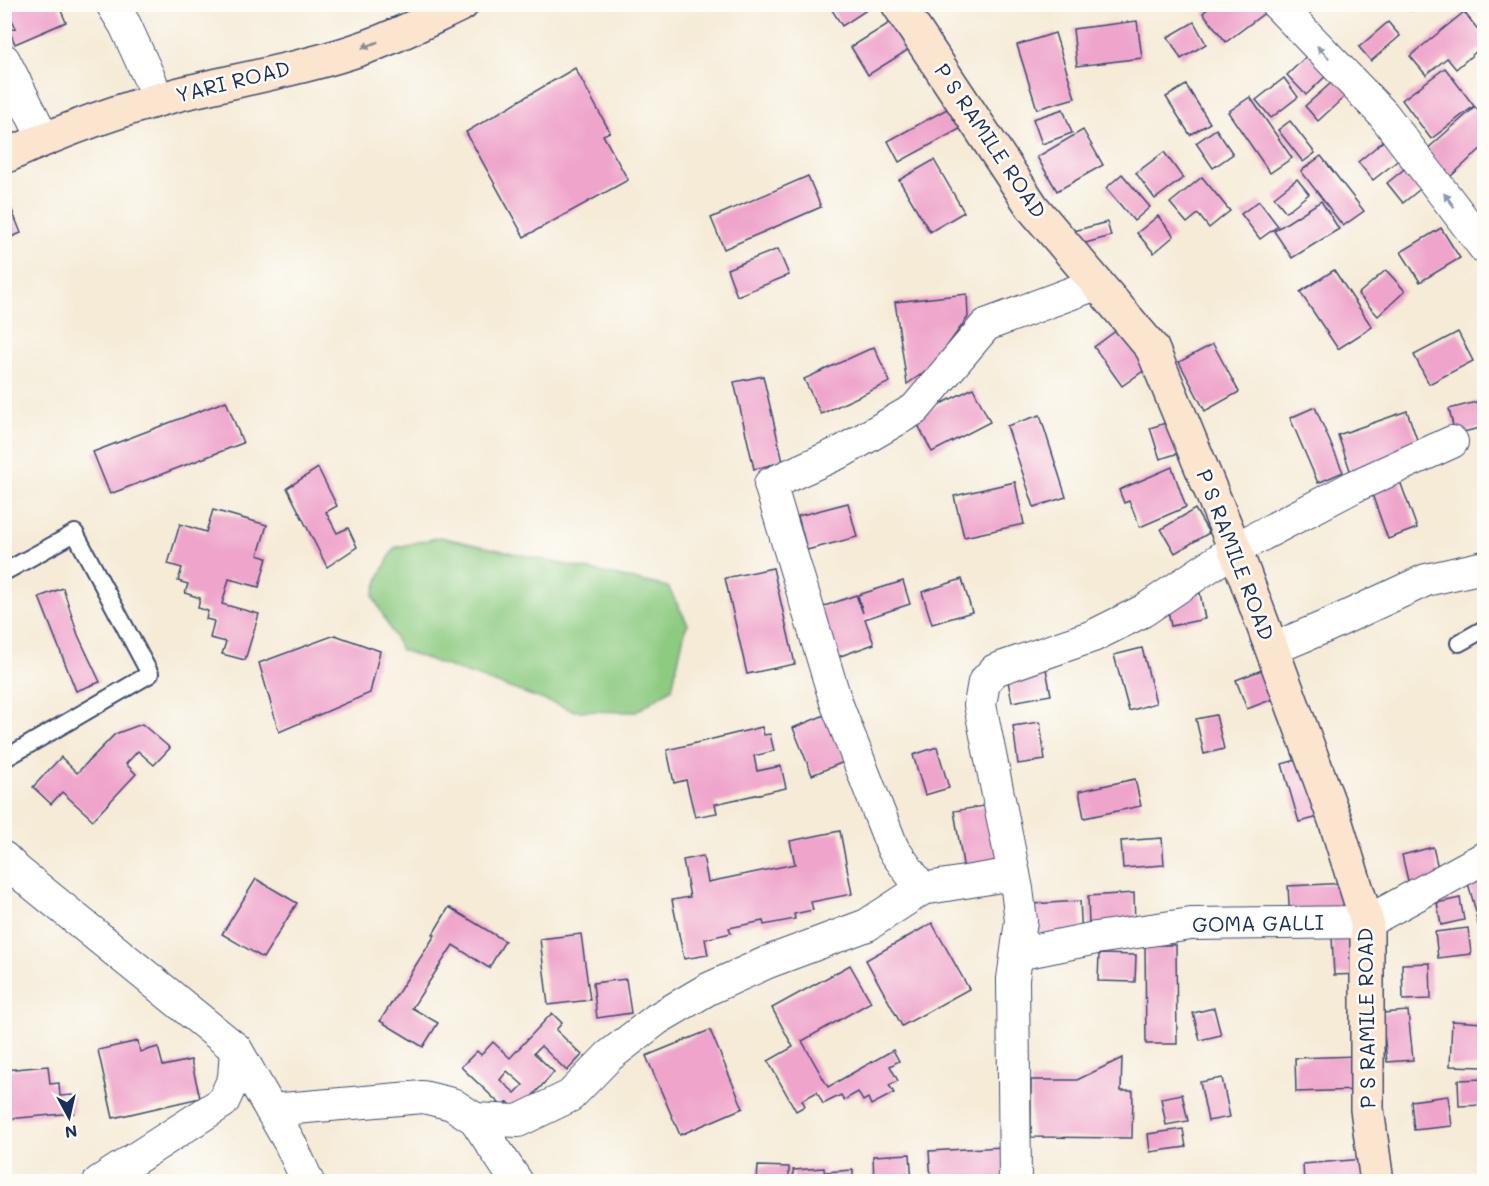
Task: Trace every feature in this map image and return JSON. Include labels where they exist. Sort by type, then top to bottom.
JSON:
[{"type":"street","points":[[112,4],[125,25],[151,82]]},
{"type":"street","points":[[4,136],[39,131],[66,109],[194,69],[323,39],[415,4]]},
{"type":"street","name":"YARI ROAD","points":[[4,157],[39,131],[98,119],[179,94],[268,74],[366,47],[462,4]]},
{"type":"street","name":"P S RAMILE ROAD","points":[[898,4],[1034,208],[1152,348],[1235,549],[1335,820],[1367,922],[1367,1109],[1377,1182]]},
{"type":"street","points":[[1277,4],[1383,114],[1485,247]]},
{"type":"street","points":[[4,60],[39,131]]},
{"type":"street","points":[[922,889],[893,849],[836,702],[770,484],[843,451],[915,409],[986,325],[1096,284]]},
{"type":"street","points":[[1015,1182],[1013,979],[1021,921],[1014,874],[980,705],[984,682],[994,670],[1093,636],[1143,610],[1235,549],[1353,487],[1452,442]]},
{"type":"street","points":[[1272,649],[1426,580],[1485,567]]},
{"type":"street","points":[[4,858],[236,1049],[290,1143],[308,1182]]},
{"type":"street","name":"GOMA GALLI","points":[[1017,954],[1096,938],[1191,924],[1367,922],[1485,858]]},
{"type":"street","points":[[475,1119],[518,1121],[570,1096],[609,1056],[657,1019],[708,989],[768,962],[867,925],[922,889],[1014,874]]},
{"type":"street","points":[[99,1182],[223,1102],[234,1078],[236,1049]]},
{"type":"street","points":[[271,1110],[423,1097],[452,1104],[475,1119],[517,1182]]},
{"type":"lane","points":[[4,759],[150,674],[75,533],[8,570]]},
{"type":"lane","points":[[1459,643],[1485,629]]},
{"type":"green space","points":[[440,537],[668,587],[688,624],[672,688],[636,712],[575,711],[401,650],[373,596],[380,575],[394,548]]},
{"type":"building","points":[[4,4],[58,4],[66,22],[15,44],[9,30],[16,28],[12,20],[4,23]]},
{"type":"building","points":[[840,4],[876,4],[842,26],[832,10]]},
{"type":"building","points":[[1213,4],[1268,4],[1271,8],[1226,42],[1203,13]]},
{"type":"building","points":[[1406,4],[1419,4],[1411,11]]},
{"type":"building","points":[[1464,12],[1484,37],[1484,45],[1456,69],[1447,58],[1426,75],[1410,56]]},
{"type":"building","points":[[899,17],[916,45],[868,75],[851,47]]},
{"type":"building","points":[[1137,21],[1142,58],[1077,66],[1073,29]]},
{"type":"building","points":[[1194,22],[1206,44],[1181,59],[1168,37]]},
{"type":"building","points":[[1388,22],[1400,36],[1371,61],[1359,47]]},
{"type":"building","points":[[1055,33],[1075,98],[1037,109],[1017,45]]},
{"type":"building","points":[[1313,50],[1332,70],[1306,95],[1287,75]]},
{"type":"building","points":[[575,68],[610,132],[603,135],[628,180],[524,237],[466,132]]},
{"type":"building","points":[[1445,68],[1474,106],[1431,139],[1402,100]]},
{"type":"building","points":[[1339,76],[1352,90],[1318,121],[1305,106]]},
{"type":"building","points":[[1284,78],[1298,97],[1271,118],[1256,100]]},
{"type":"building","points":[[1186,85],[1210,123],[1190,135],[1166,97]]},
{"type":"building","points":[[1250,97],[1292,158],[1270,173],[1228,112]]},
{"type":"building","points":[[958,103],[969,124],[899,162],[888,141]]},
{"type":"building","points":[[1475,107],[1484,118],[1484,146],[1450,177],[1426,150]]},
{"type":"building","points":[[1063,109],[1072,133],[1042,144],[1033,119]]},
{"type":"building","points":[[1290,121],[1315,153],[1303,162],[1278,130]]},
{"type":"building","points":[[1216,129],[1233,154],[1213,168],[1196,143]]},
{"type":"building","points":[[1083,130],[1103,165],[1057,191],[1037,157]]},
{"type":"building","points":[[1393,133],[1409,152],[1373,180],[1358,162]]},
{"type":"building","points":[[1164,152],[1183,178],[1155,199],[1136,173]]},
{"type":"building","points":[[1321,156],[1364,211],[1343,226],[1301,171]]},
{"type":"building","points":[[934,160],[964,212],[930,232],[899,180]]},
{"type":"building","points":[[1413,162],[1429,182],[1403,203],[1387,183]]},
{"type":"building","points":[[1122,174],[1150,207],[1134,221],[1106,188]]},
{"type":"building","points":[[808,176],[821,207],[724,249],[711,218]]},
{"type":"building","points":[[1202,177],[1230,211],[1209,228],[1198,214],[1187,223],[1170,203]]},
{"type":"building","points":[[1297,179],[1309,194],[1286,212],[1274,197]]},
{"type":"building","points":[[4,190],[21,233],[4,240]]},
{"type":"building","points":[[1259,201],[1278,226],[1260,239],[1241,214]]},
{"type":"building","points":[[1321,201],[1339,229],[1292,258],[1274,231]]},
{"type":"building","points":[[1158,216],[1174,236],[1154,253],[1137,233]]},
{"type":"building","points":[[1107,222],[1111,236],[1067,248],[1063,234]]},
{"type":"building","points":[[1441,228],[1460,258],[1420,282],[1401,252]]},
{"type":"building","points":[[778,249],[789,275],[737,296],[727,269]]},
{"type":"building","points":[[1334,270],[1372,327],[1338,349],[1300,292]]},
{"type":"building","points":[[1386,270],[1405,291],[1378,316],[1358,294]]},
{"type":"building","points":[[967,294],[968,317],[932,367],[907,384],[895,302]]},
{"type":"building","points":[[1124,325],[1153,364],[1122,386],[1094,347]]},
{"type":"building","points":[[1458,332],[1473,361],[1429,384],[1414,355]]},
{"type":"building","points":[[1213,344],[1239,392],[1205,411],[1179,362]]},
{"type":"building","points":[[874,347],[890,382],[821,414],[804,379]]},
{"type":"building","points":[[763,376],[783,462],[754,469],[734,382]]},
{"type":"building","points":[[973,388],[990,422],[932,452],[914,417]]},
{"type":"building","points":[[1484,400],[1484,427],[1455,434],[1449,409]]},
{"type":"building","points":[[226,401],[243,443],[110,494],[93,452]]},
{"type":"building","points":[[1315,407],[1343,472],[1318,483],[1290,418]]},
{"type":"building","points":[[1407,411],[1421,451],[1352,476],[1338,435]]},
{"type":"building","points":[[1040,415],[1066,497],[1034,507],[1007,426]]},
{"type":"building","points":[[1172,421],[1182,452],[1160,459],[1150,428]]},
{"type":"building","points":[[1172,467],[1186,507],[1140,527],[1129,501],[1124,503],[1119,490]]},
{"type":"building","points":[[318,468],[337,506],[326,512],[337,533],[348,528],[357,547],[327,567],[287,488]]},
{"type":"building","points":[[1397,473],[1417,528],[1388,539],[1368,483]]},
{"type":"building","points":[[1015,482],[1024,524],[964,537],[954,496]]},
{"type":"building","points":[[848,503],[857,537],[807,550],[798,516]]},
{"type":"building","points":[[1195,509],[1209,533],[1175,553],[1161,529]]},
{"type":"building","points":[[213,510],[267,525],[258,555],[267,558],[259,587],[229,579],[222,604],[259,614],[245,660],[222,654],[226,642],[210,638],[214,621],[206,619],[208,611],[198,608],[200,598],[185,593],[188,584],[178,581],[182,568],[168,564],[180,524],[206,532]]},
{"type":"building","points":[[773,568],[795,664],[747,674],[725,578]]},
{"type":"building","points":[[962,579],[972,612],[932,624],[922,592]]},
{"type":"building","points":[[903,581],[910,604],[865,619],[874,644],[835,658],[816,609],[856,595],[863,613],[858,595]]},
{"type":"building","points":[[63,588],[78,635],[100,682],[76,691],[39,597]]},
{"type":"building","points":[[1200,593],[1205,619],[1171,626],[1166,600]]},
{"type":"building","points":[[335,635],[380,651],[370,693],[279,732],[259,663]]},
{"type":"building","points":[[1142,648],[1156,703],[1129,711],[1114,655]]},
{"type":"building","points":[[1267,668],[1278,697],[1247,709],[1236,680]]},
{"type":"building","points":[[1046,669],[1051,695],[1012,702],[1007,676]]},
{"type":"building","points":[[827,714],[846,761],[812,775],[793,728]]},
{"type":"building","points":[[1216,715],[1224,749],[1204,754],[1196,719]]},
{"type":"building","points":[[1040,722],[1045,760],[1018,764],[1013,726]]},
{"type":"building","points":[[142,724],[170,748],[154,765],[138,751],[126,764],[136,774],[93,820],[62,792],[51,804],[33,787],[61,757],[77,773],[115,734]]},
{"type":"building","points":[[762,727],[764,735],[770,734],[774,751],[754,756],[757,771],[781,766],[786,788],[715,804],[717,813],[695,817],[686,780],[674,783],[667,750]]},
{"type":"building","points":[[937,747],[949,788],[925,795],[913,755]]},
{"type":"building","points":[[1307,757],[1323,816],[1299,822],[1282,764]]},
{"type":"building","points":[[1135,779],[1141,806],[1084,818],[1079,791]]},
{"type":"building","points":[[996,804],[1007,868],[965,876],[954,811]]},
{"type":"building","points":[[840,831],[852,894],[811,902],[813,910],[794,914],[795,919],[764,925],[763,921],[729,928],[731,933],[705,939],[708,955],[684,959],[672,900],[690,897],[683,860],[703,856],[708,882],[795,864],[790,841]]},
{"type":"building","points":[[1162,838],[1164,865],[1123,868],[1121,841]]},
{"type":"building","points":[[1433,847],[1440,877],[1409,885],[1402,855]]},
{"type":"building","points":[[1484,878],[1484,909],[1476,912],[1468,883]]},
{"type":"building","points":[[256,879],[297,903],[263,958],[222,934]]},
{"type":"building","points":[[1347,883],[1349,919],[1290,922],[1288,886]]},
{"type":"building","points":[[1134,893],[1135,925],[1089,927],[1088,896]]},
{"type":"building","points":[[1460,898],[1464,920],[1441,925],[1437,903]]},
{"type":"building","points":[[1080,901],[1082,937],[1034,941],[1032,904]]},
{"type":"building","points":[[449,907],[505,941],[489,968],[453,945],[412,1008],[438,1023],[423,1047],[380,1021],[435,935],[433,934]]},
{"type":"building","points":[[1484,914],[1484,949],[1476,916]]},
{"type":"building","points":[[932,923],[969,989],[902,1026],[866,960]]},
{"type":"building","points":[[1468,928],[1471,954],[1438,958],[1435,932]]},
{"type":"building","points":[[581,934],[590,1000],[548,1005],[540,939]]},
{"type":"building","points":[[1359,936],[1360,974],[1334,975],[1332,937]]},
{"type":"building","points":[[1145,945],[1176,945],[1177,1044],[1146,1044]]},
{"type":"building","points":[[1099,954],[1136,955],[1135,982],[1098,981]]},
{"type":"building","points":[[1430,963],[1431,999],[1403,1000],[1402,964]]},
{"type":"building","points":[[850,965],[871,1002],[802,1041],[828,1087],[893,1050],[899,1061],[890,1066],[898,1081],[889,1085],[894,1093],[871,1105],[868,1098],[863,1101],[858,1092],[844,1100],[841,1095],[823,1104],[817,1092],[802,1100],[805,1106],[796,1111],[768,1061],[793,1047],[772,1008]]},
{"type":"building","points":[[626,979],[631,1013],[597,1018],[593,983]]},
{"type":"building","points":[[1214,1008],[1221,1035],[1200,1040],[1193,1013]]},
{"type":"building","points":[[1408,1011],[1413,1060],[1387,1062],[1382,1013]]},
{"type":"building","points":[[552,1013],[562,1023],[556,1030],[582,1055],[567,1071],[541,1046],[534,1053],[554,1072],[518,1112],[508,1102],[503,1107],[461,1067],[477,1051],[481,1055],[493,1042],[510,1058]],"holes":[[[507,1071],[523,1085],[515,1093],[500,1080]]]},
{"type":"building","points":[[1452,1021],[1484,1023],[1484,1067],[1450,1066]]},
{"type":"building","points":[[710,1030],[743,1108],[680,1135],[646,1056]]},
{"type":"building","points":[[138,1041],[140,1052],[158,1047],[163,1066],[191,1060],[200,1098],[113,1118],[98,1050]]},
{"type":"building","points":[[1357,1056],[1358,1090],[1296,1092],[1295,1058]]},
{"type":"building","points":[[1122,1058],[1121,1091],[1133,1091],[1132,1138],[1031,1137],[1031,1080],[1077,1080]]},
{"type":"building","points":[[48,1066],[50,1084],[59,1083],[60,1096],[73,1095],[74,1113],[8,1119],[4,1070]]},
{"type":"building","points":[[1222,1078],[1230,1117],[1208,1121],[1200,1082]]},
{"type":"building","points":[[1484,1079],[1484,1105],[1459,1106],[1458,1080]]},
{"type":"building","points":[[1182,1094],[1188,1121],[1166,1125],[1161,1098]]},
{"type":"building","points":[[1448,1096],[1452,1126],[1414,1130],[1411,1101]]},
{"type":"building","points":[[1183,1129],[1186,1147],[1150,1152],[1148,1134]]},
{"type":"building","points":[[1003,1147],[1005,1182],[931,1182],[929,1151]]},
{"type":"building","points":[[910,1154],[912,1182],[874,1182],[873,1156]]},
{"type":"building","points":[[1364,1159],[1366,1182],[1304,1182],[1303,1164]]},
{"type":"building","points":[[758,1166],[789,1167],[789,1182],[757,1182]]},
{"type":"building","points":[[824,1168],[825,1182],[794,1182],[793,1170]]},
{"type":"building","points":[[853,1170],[853,1182],[827,1182],[826,1172]]}]
